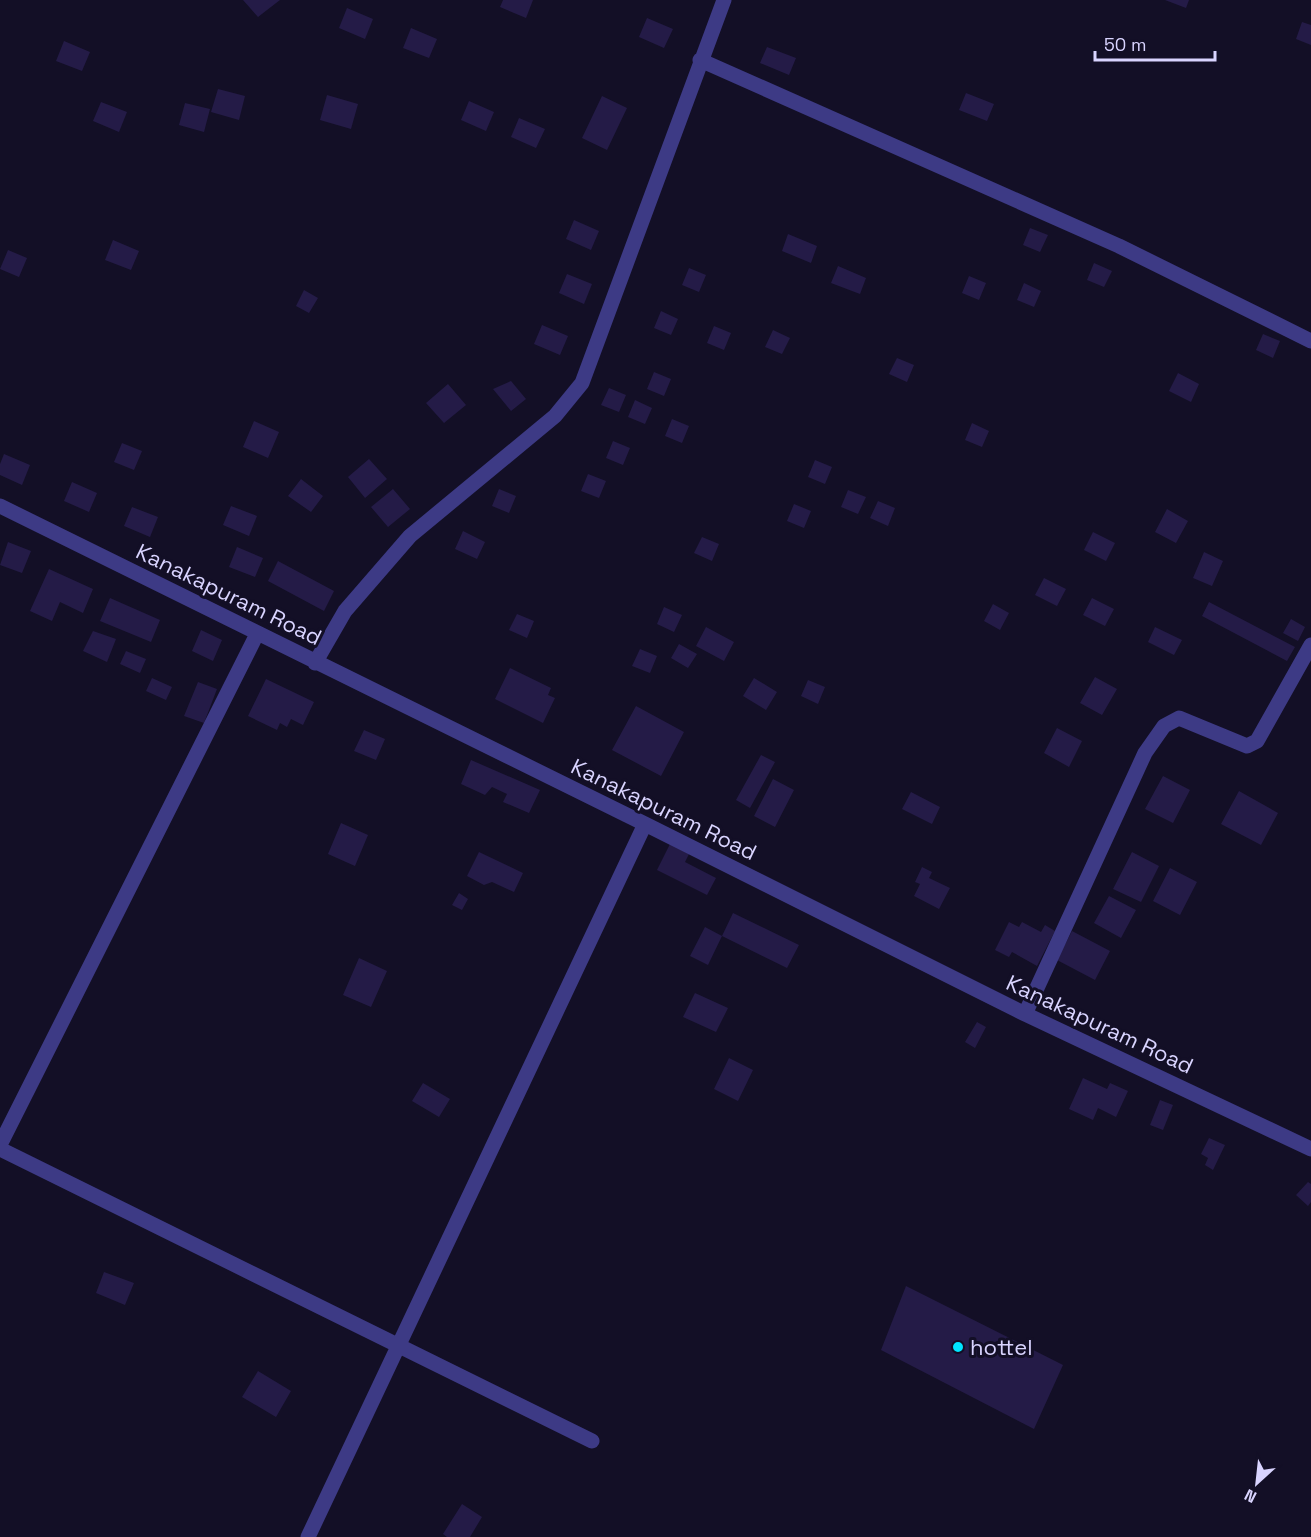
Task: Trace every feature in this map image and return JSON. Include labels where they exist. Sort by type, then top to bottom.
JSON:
[{"type":"street","points":[[315,663],[345,611],[410,536],[555,416],[582,383],[724,0]]},
{"type":"street","points":[[700,60],[1119,246],[1311,342]]},
{"type":"street","name":"Kanakapuram Road","points":[[0,506],[1025,1014],[1311,1149]]},
{"type":"street","points":[[257,634],[0,1147],[592,1441]]},
{"type":"street","points":[[1025,1014],[1145,753],[1164,726],[1179,718],[1247,746],[1257,741],[1311,645]]},
{"type":"street","points":[[308,1537],[645,824]]},
{"type":"building","points":[[243,0],[280,0],[258,17]]},
{"type":"building","points":[[503,0],[533,0],[526,18],[500,7]]},
{"type":"building","points":[[1165,0],[1189,0],[1186,8]]},
{"type":"building","points":[[347,8],[373,19],[365,39],[339,28]]},
{"type":"building","points":[[647,18],[673,29],[664,48],[639,37]]},
{"type":"building","points":[[1302,22],[1311,25],[1311,45],[1296,39]]},
{"type":"building","points":[[411,28],[437,39],[429,58],[403,48]]},
{"type":"building","points":[[64,41],[90,52],[82,71],[56,61]]},
{"type":"building","points":[[767,47],[796,58],[789,75],[760,63]]},
{"type":"building","points":[[218,89],[245,96],[239,120],[211,112]]},
{"type":"building","points":[[966,93],[994,104],[987,121],[959,110]]},
{"type":"building","points":[[327,95],[358,104],[351,129],[320,120]]},
{"type":"building","points":[[602,96],[627,108],[607,150],[582,138]]},
{"type":"building","points":[[469,101],[494,112],[486,131],[461,120]]},
{"type":"building","points":[[101,102],[127,112],[119,132],[93,121]]},
{"type":"building","points":[[185,103],[210,109],[204,132],[179,125]]},
{"type":"building","points":[[519,118],[545,129],[536,148],[511,137]]},
{"type":"building","points":[[574,220],[599,231],[591,250],[566,239]]},
{"type":"building","points":[[1030,228],[1048,235],[1040,252],[1023,245]]},
{"type":"building","points":[[788,234],[817,246],[811,263],[782,251]]},
{"type":"building","points":[[113,240],[139,251],[131,270],[105,260]]},
{"type":"building","points":[[8,250],[27,258],[19,277],[0,269]]},
{"type":"building","points":[[1094,263],[1112,271],[1104,287],[1087,280]]},
{"type":"building","points":[[838,266],[866,278],[860,294],[831,283]]},
{"type":"building","points":[[689,268],[706,275],[699,292],[682,285]]},
{"type":"building","points":[[567,274],[592,284],[584,304],[559,293]]},
{"type":"building","points":[[969,276],[986,283],[979,300],[962,293]]},
{"type":"building","points":[[1024,283],[1041,291],[1034,307],[1017,300]]},
{"type":"building","points":[[304,290],[318,298],[309,313],[296,306]]},
{"type":"building","points":[[661,311],[678,319],[671,335],[654,328]]},
{"type":"building","points":[[542,325],[568,336],[560,355],[534,344]]},
{"type":"building","points":[[714,326],[731,333],[724,350],[707,343]]},
{"type":"building","points":[[773,330],[790,338],[782,354],[765,347]]},
{"type":"building","points":[[1263,334],[1280,341],[1273,358],[1256,350]]},
{"type":"building","points":[[897,358],[914,365],[907,382],[889,374]]},
{"type":"building","points":[[654,372],[671,379],[664,396],[647,389]]},
{"type":"building","points":[[1178,373],[1199,384],[1191,402],[1169,391]]},
{"type":"building","points":[[511,381],[526,399],[511,411],[493,389]]},
{"type":"building","points":[[448,384],[466,405],[444,423],[426,403]]},
{"type":"building","points":[[609,388],[626,395],[619,412],[601,405]]},
{"type":"building","points":[[635,400],[652,408],[645,424],[628,417]]},
{"type":"building","points":[[672,419],[689,426],[682,443],[665,436]]},
{"type":"building","points":[[254,421],[279,432],[268,458],[243,447]]},
{"type":"building","points":[[972,423],[989,431],[982,447],[965,440]]},
{"type":"building","points":[[613,441],[630,448],[623,465],[606,458]]},
{"type":"building","points":[[122,443],[142,451],[134,470],[114,462]]},
{"type":"building","points":[[4,454],[30,465],[22,485],[0,475],[0,464]]},
{"type":"building","points":[[369,459],[387,479],[365,498],[348,477]]},
{"type":"building","points":[[815,460],[832,467],[825,484],[808,477]]},
{"type":"building","points":[[588,474],[606,481],[599,498],[581,491]]},
{"type":"building","points":[[301,479],[323,496],[311,512],[288,496]]},
{"type":"building","points":[[72,482],[97,493],[89,512],[64,501]]},
{"type":"building","points":[[393,489],[410,509],[388,527],[371,507]]},
{"type":"building","points":[[499,489],[516,496],[509,513],[492,506]]},
{"type":"building","points":[[848,490],[866,497],[858,514],[841,507]]},
{"type":"building","points":[[878,501],[895,508],[888,526],[870,518]]},
{"type":"building","points":[[794,504],[811,511],[804,528],[787,521]]},
{"type":"building","points":[[231,506],[257,516],[249,536],[223,525]]},
{"type":"building","points":[[132,507],[158,517],[150,537],[124,526]]},
{"type":"building","points":[[1167,509],[1188,521],[1176,543],[1155,532]]},
{"type":"building","points":[[463,531],[485,542],[477,559],[455,549]]},
{"type":"building","points":[[1093,532],[1115,543],[1106,561],[1084,550]]},
{"type":"building","points":[[702,537],[719,544],[712,561],[694,553]]},
{"type":"building","points":[[8,542],[31,551],[22,573],[0,565]]},
{"type":"building","points":[[237,547],[263,558],[255,577],[229,567]]},
{"type":"building","points":[[1204,552],[1223,561],[1212,586],[1193,578]]},
{"type":"building","points":[[278,561],[334,591],[324,611],[268,581]]},
{"type":"building","points":[[49,569],[93,589],[83,613],[60,602],[52,621],[30,611]]},
{"type":"building","points":[[1044,578],[1066,589],[1057,606],[1035,595]]},
{"type":"building","points":[[110,598],[160,620],[151,642],[100,621]]},
{"type":"building","points":[[1092,598],[1114,609],[1105,626],[1083,615]]},
{"type":"building","points":[[1209,602],[1295,647],[1287,661],[1202,616]]},
{"type":"building","points":[[993,604],[1009,613],[1000,630],[984,621]]},
{"type":"building","points":[[664,607],[682,615],[674,632],[657,624]]},
{"type":"building","points":[[517,614],[534,621],[527,638],[509,630]]},
{"type":"building","points":[[1291,619],[1305,627],[1298,641],[1283,633]]},
{"type":"building","points":[[706,627],[734,642],[724,661],[696,646]]},
{"type":"building","points":[[1155,627],[1182,640],[1174,655],[1148,642]]},
{"type":"building","points":[[201,630],[222,640],[213,661],[192,651]]},
{"type":"building","points":[[93,631],[116,639],[107,662],[83,651]]},
{"type":"building","points":[[679,644],[697,654],[688,668],[671,658]]},
{"type":"building","points":[[640,649],[657,656],[650,673],[632,666]]},
{"type":"building","points":[[126,651],[146,659],[140,673],[120,664]]},
{"type":"building","points":[[510,668],[551,688],[548,695],[555,698],[543,723],[495,699]]},
{"type":"building","points":[[1095,677],[1117,689],[1102,715],[1080,703]]},
{"type":"building","points":[[152,678],[172,687],[166,700],[146,691]]},
{"type":"building","points":[[754,678],[777,692],[766,710],[743,696]]},
{"type":"building","points":[[266,679],[314,702],[303,725],[291,719],[287,727],[280,723],[277,730],[248,716]]},
{"type":"building","points":[[808,680],[825,687],[818,704],[801,696]]},
{"type":"building","points":[[198,682],[217,689],[204,723],[184,716]]},
{"type":"building","points":[[636,706],[684,732],[661,776],[612,750]]},
{"type":"building","points":[[1057,728],[1082,741],[1069,767],[1044,753]]},
{"type":"building","points":[[364,730],[385,739],[376,760],[354,751]]},
{"type":"building","points":[[761,755],[775,762],[750,808],[736,800]]},
{"type":"building","points":[[471,760],[540,790],[529,813],[503,802],[507,794],[492,787],[485,795],[461,784]]},
{"type":"building","points":[[1163,776],[1190,790],[1173,823],[1145,809]]},
{"type":"building","points":[[773,779],[794,790],[775,827],[754,816]]},
{"type":"building","points":[[1239,791],[1278,813],[1261,845],[1221,824]]},
{"type":"building","points":[[911,792],[940,807],[932,824],[902,809]]},
{"type":"building","points":[[341,823],[368,835],[355,866],[328,854]]},
{"type":"building","points":[[670,844],[689,854],[685,862],[716,878],[707,895],[657,870]]},
{"type":"building","points":[[479,852],[523,873],[514,892],[492,882],[484,885],[467,876]]},
{"type":"building","points":[[1132,852],[1159,866],[1141,902],[1113,889]]},
{"type":"building","points":[[922,867],[932,872],[929,878],[950,888],[939,909],[914,896],[920,884],[915,882]]},
{"type":"building","points":[[1170,868],[1197,882],[1180,915],[1153,901]]},
{"type":"building","points":[[459,893],[468,899],[462,910],[452,905]]},
{"type":"building","points":[[1109,896],[1136,910],[1121,938],[1094,923]]},
{"type":"building","points":[[733,913],[799,945],[787,968],[722,936]]},
{"type":"building","points":[[1009,922],[1019,927],[1022,922],[1041,932],[1045,925],[1055,931],[1037,966],[1012,952],[1009,957],[995,950]]},
{"type":"building","points":[[705,927],[722,936],[708,965],[690,956]]},
{"type":"building","points":[[1072,931],[1110,951],[1095,980],[1057,960]]},
{"type":"building","points":[[359,958],[387,971],[371,1007],[343,995]]},
{"type":"building","points":[[695,993],[728,1008],[716,1032],[683,1017]]},
{"type":"building","points":[[977,1022],[986,1027],[975,1048],[965,1042]]},
{"type":"building","points":[[729,1058],[753,1070],[738,1101],[714,1089]]},
{"type":"building","points":[[1083,1078],[1107,1089],[1110,1083],[1128,1091],[1116,1117],[1098,1108],[1093,1120],[1069,1109]]},
{"type":"building","points":[[423,1083],[450,1099],[439,1117],[412,1101]]},
{"type":"building","points":[[1160,1100],[1173,1105],[1163,1130],[1150,1125]]},
{"type":"building","points":[[1209,1138],[1225,1145],[1213,1170],[1205,1165],[1208,1158],[1201,1154]]},
{"type":"building","points":[[1308,1182],[1311,1184],[1311,1202],[1308,1206],[1296,1195]]},
{"type":"building","points":[[104,1272],[134,1283],[125,1305],[96,1293]]},
{"type":"building","points":[[906,1286],[1063,1365],[1034,1429],[881,1350]]},
{"type":"building","points":[[258,1371],[291,1391],[276,1417],[242,1397]]},
{"type":"building","points":[[462,1504],[482,1517],[470,1537],[447,1537],[443,1534]]},
{"type":"place","name":"hottel","points":[[958,1347]]}]
